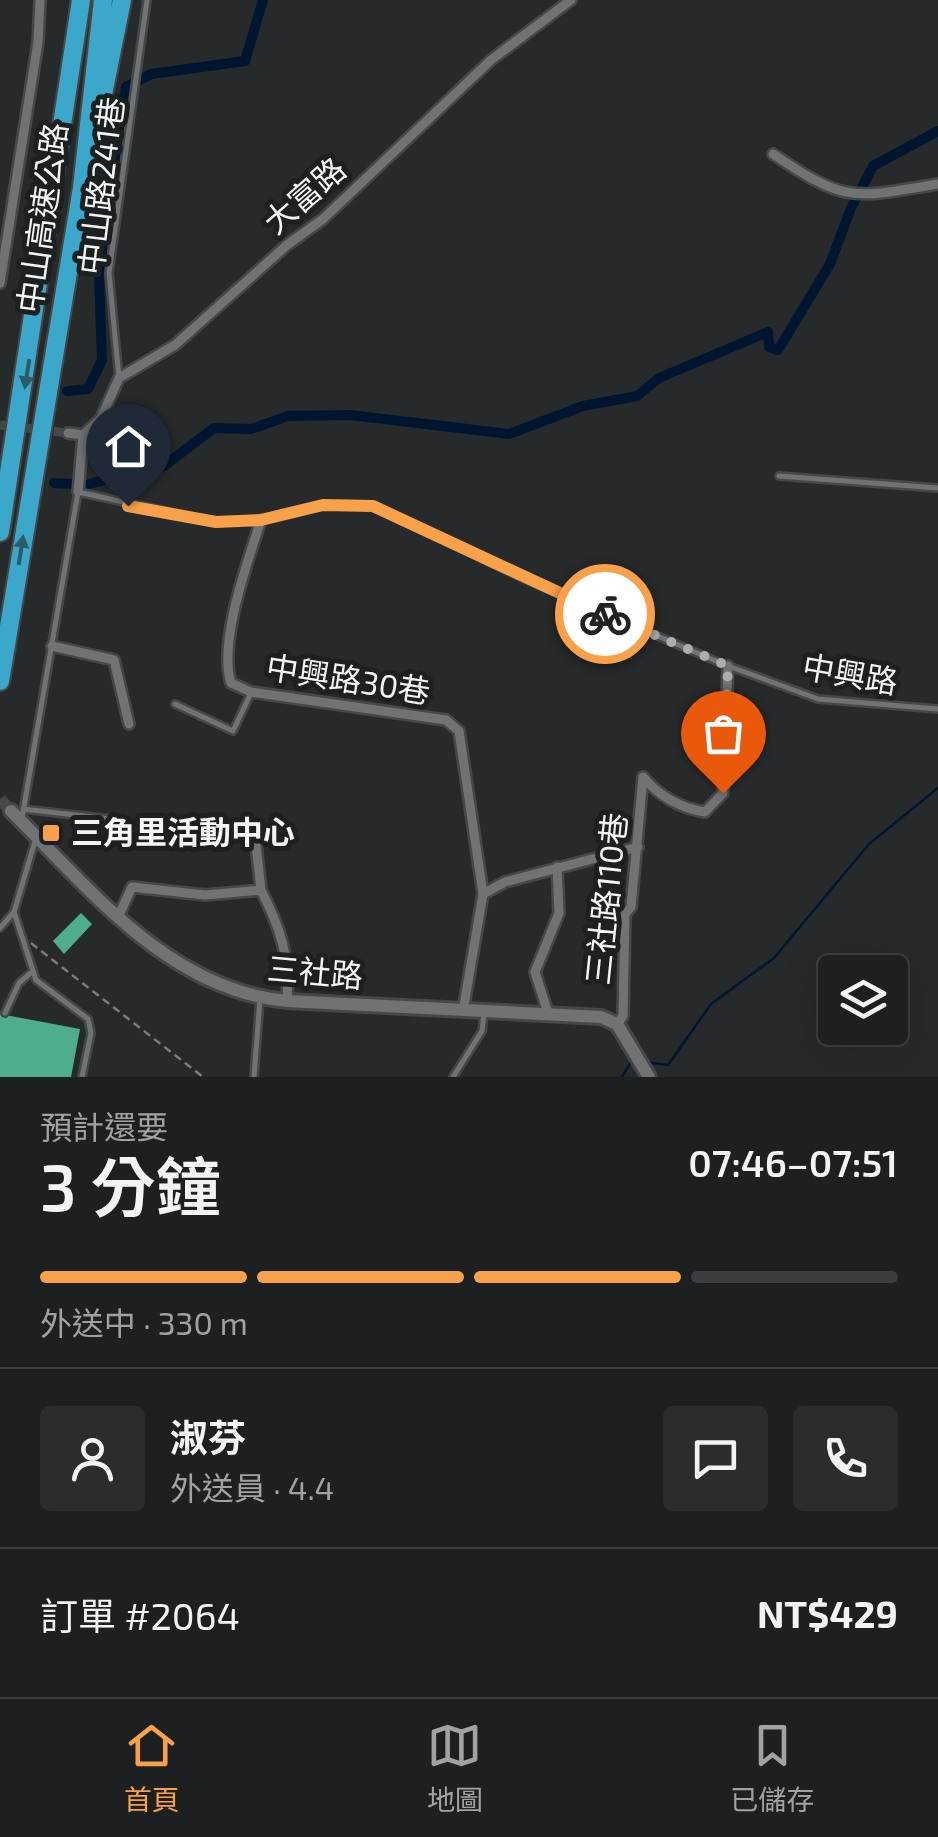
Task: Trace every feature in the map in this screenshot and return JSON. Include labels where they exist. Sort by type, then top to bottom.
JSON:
[{"type":"highway","name":"中山高速公路","points":[[0,532],[81,0]]},
{"type":"highway","name":"中山高速公路","points":[[0,681],[82,188],[103,0]]},
{"type":"highway","points":[[82,188],[122,0]]},
{"type":"street","points":[[0,283],[38,42],[40,0]]},
{"type":"street","name":"大富路","points":[[119,378],[175,345],[286,245],[323,219],[491,60],[571,0]]},
{"type":"street","points":[[773,154],[806,176],[858,197],[938,184]]},
{"type":"street","points":[[78,492],[84,435],[101,418],[119,378]]},
{"type":"street","points":[[68,433],[84,435]]},
{"type":"street","name":"中興路30巷","points":[[261,520],[246,570],[226,668],[231,683],[252,692],[446,720],[459,731],[484,894],[463,1012]]},
{"type":"street","points":[[52,646],[114,660],[129,724]]},
{"type":"street","name":"三社路110巷","points":[[617,1024],[624,1016],[625,914],[631,907],[643,777],[655,791],[690,810],[706,812],[723,793],[728,666]]},
{"type":"street","name":"三社路","points":[[19,814],[118,917],[164,956],[260,999],[463,1012],[548,1013],[601,1017],[617,1024]]},
{"type":"street","points":[[256,845],[261,890],[278,924],[290,962],[287,1002]]},
{"type":"street","points":[[484,894],[505,882],[638,847]]},
{"type":"street","points":[[548,1013],[535,972],[559,913],[558,868]]},
{"type":"street","points":[[118,917],[132,887],[205,895],[261,890]]},
{"type":"street","points":[[617,1024],[643,1067]]},
{"type":"lane","name":"中山路241巷","points":[[119,378],[110,273],[148,0]]},
{"type":"lane","points":[[780,476],[938,488]]},
{"type":"lane","name":"中興路","points":[[78,492],[216,522],[261,520],[323,505],[373,506],[527,580],[728,666],[818,699],[938,708]]},
{"type":"lane","points":[[78,492],[19,814],[120,820]]},
{"type":"lane","points":[[175,704],[233,731],[252,692]]},
{"type":"lane","points":[[0,928],[14,912],[23,871],[38,835]]},
{"type":"lane","points":[[14,912],[36,980],[88,1019],[91,1033],[82,1077]]},
{"type":"lane","points":[[5,1013],[18,983],[32,971]]},
{"type":"lane","points":[[254,1077],[260,999]]},
{"type":"lane","points":[[453,1077],[482,1032],[484,1013]]},
{"type":"path","points":[[21,934],[203,1077]]},
{"type":"building","points":[[81,913],[92,924],[64,954],[53,941]]},
{"type":"building","points":[[0,1014],[80,1029],[71,1077],[0,1077]]},
{"type":"waterway","points":[[67,391],[88,389],[102,360],[99,277],[126,87],[151,74],[245,61],[263,0]]},
{"type":"waterway","points":[[89,484],[164,466],[214,428],[251,429],[288,416],[350,415],[509,434],[583,406],[637,396],[659,378],[768,332],[769,347],[778,350],[830,264],[851,208],[873,166],[938,131]]},
{"type":"waterway","points":[[54,483],[73,484]]},
{"type":"waterway","points":[[645,1062],[668,1065],[711,1004],[774,958],[869,844],[938,788]]},
{"type":"waterway","points":[[622,1077],[632,1060]]},
{"type":"tunnel","points":[[0,425],[68,433]]},
{"type":"tunnel","points":[[0,799],[11,811]]},
{"type":"way so far","points":[[605,614],[728,666],[723,712],[723,793]]},
{"type":"place","name":"三角里活動中心","points":[[51,833]]},
{"type":"route","points":[[128,506],[216,522],[261,520],[323,505],[373,506],[605,614]]}]
